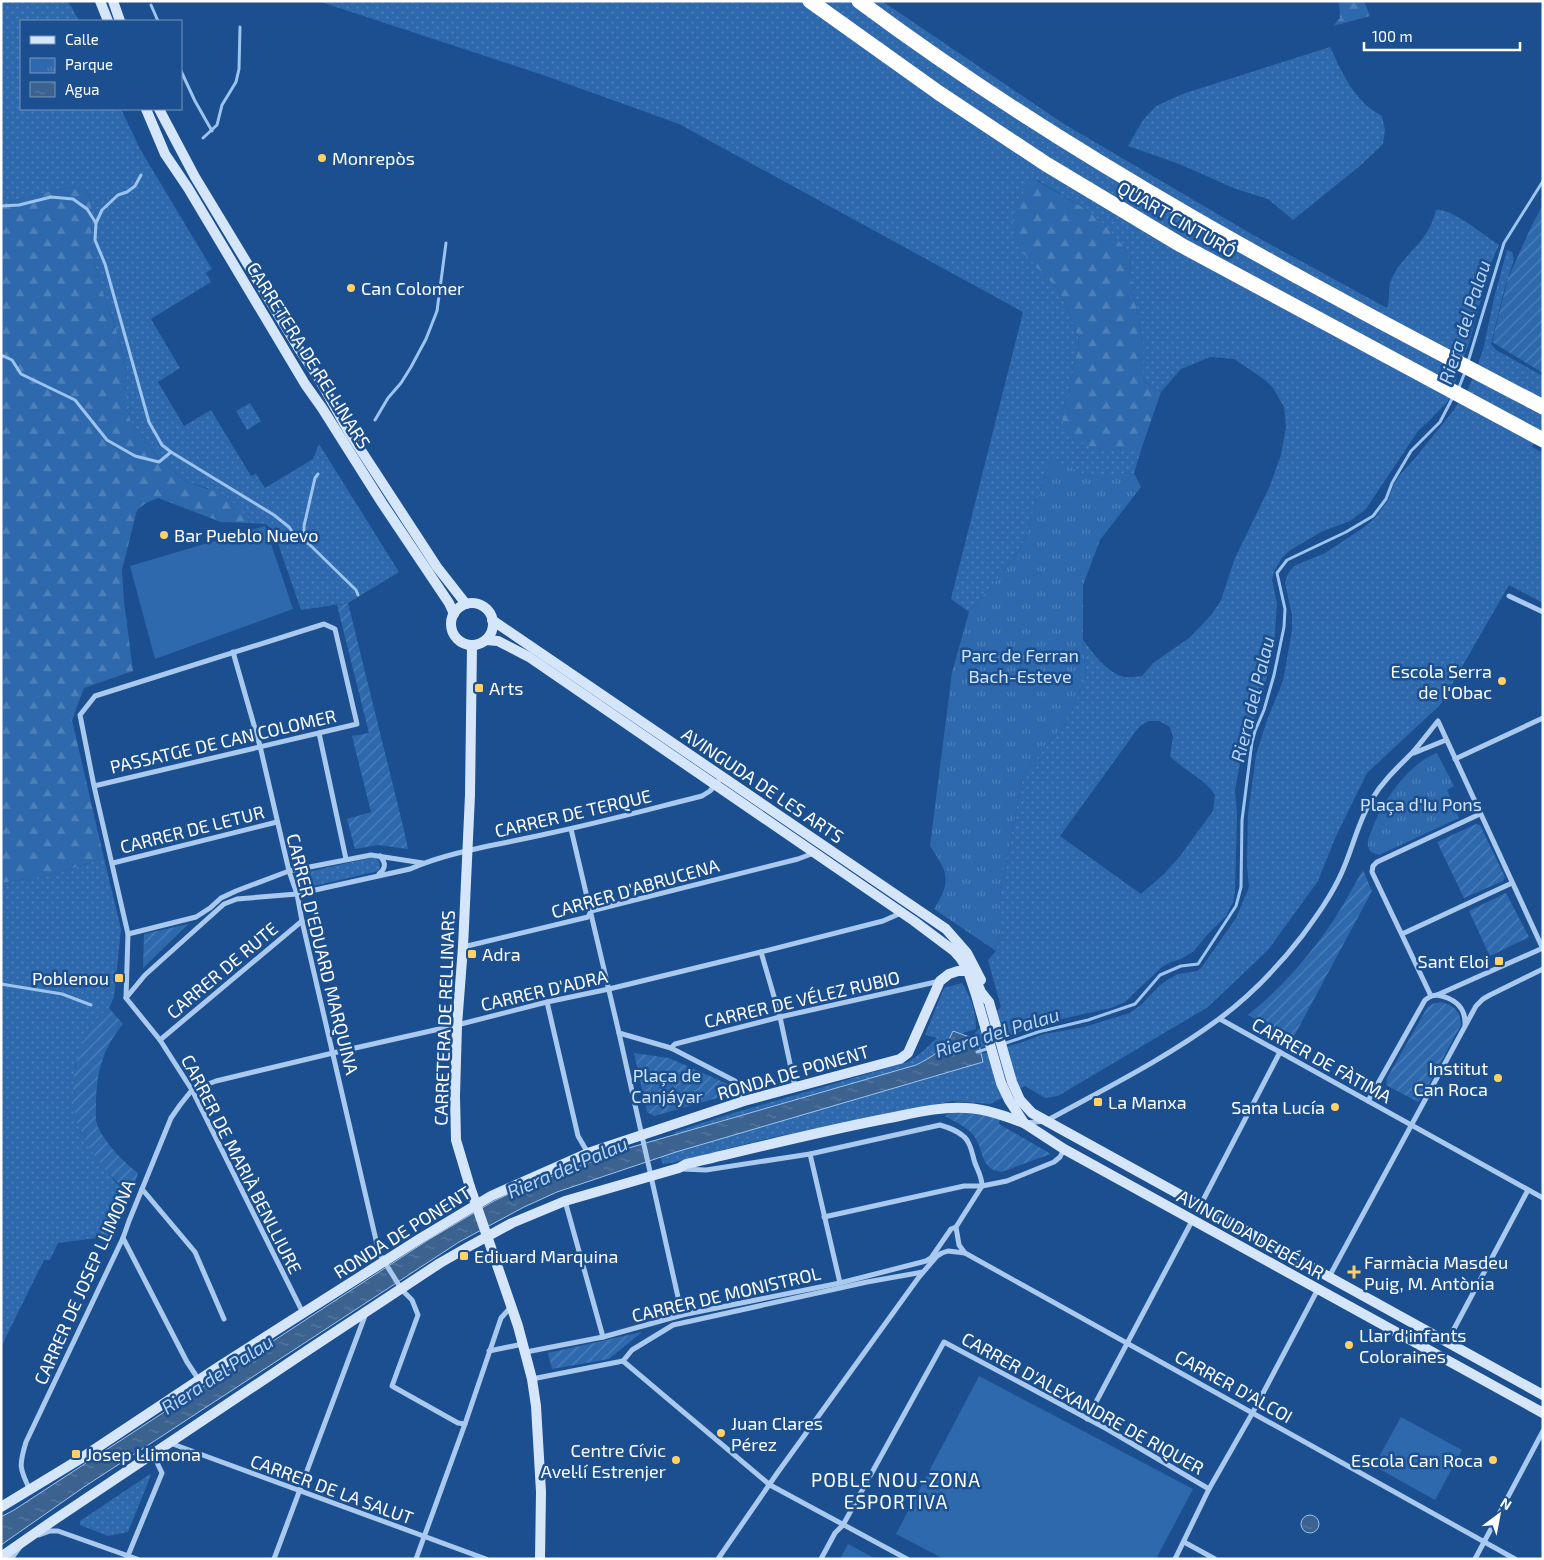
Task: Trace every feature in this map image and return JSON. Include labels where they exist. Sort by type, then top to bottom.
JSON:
[{"type":"highway","name":"QUART CINTURÓ","points":[[810,1],[939,93],[1046,164],[1181,245],[1543,440]]},
{"type":"highway","name":"QUART CINTURÓ","points":[[859,1],[1001,102],[1079,151],[1216,232],[1377,320],[1543,407]]},
{"type":"main road","points":[[100,1],[108,20]]},
{"type":"main road","points":[[113,1],[120,20]]},
{"type":"main road","name":"CARRETERA DE RELLINARS","points":[[146,110],[165,154],[188,188],[306,384],[449,603],[454,614]]},
{"type":"main road","name":"CARRETERA DE RELLINARS","points":[[160,110],[195,177],[318,377],[349,432],[437,567],[466,604]]},
{"type":"main road","points":[[466,604],[482,606],[487,610],[492,620],[492,631],[486,640],[472,646],[462,643],[455,636],[451,623],[454,614],[466,604]]},
{"type":"main road","name":"AVINGUDA DE LES ARTS","points":[[492,620],[719,781],[814,852],[940,939],[961,959],[958,972]]},
{"type":"main road","name":"AVINGUDA DE LES ARTS","points":[[486,640],[498,641],[529,657],[946,929],[967,953],[978,972],[989,1002]]},
{"type":"main road","name":"CARRETERA DE RELLINARS","points":[[472,646],[470,795],[455,1096],[456,1140],[470,1187],[512,1306],[532,1379],[536,1406],[541,1492],[540,1559]]},
{"type":"main road","points":[[948,947],[958,972],[974,976],[981,992],[989,1002]]},
{"type":"main road","name":"AVINGUDA DE BÉJAR","points":[[958,972],[982,1018],[1001,1083],[1009,1100],[1024,1122],[1062,1153],[1075,1155],[1543,1413]]},
{"type":"main road","name":"RONDA DE PONENT","points":[[1,1507],[80,1459],[199,1380],[421,1238],[491,1196],[588,1153],[744,1101],[900,1059],[908,1053],[940,981],[958,972]]},
{"type":"main road","name":"AVINGUDA DE BÉJAR","points":[[989,1002],[1012,1082],[1020,1100],[1032,1114],[1543,1395]]},
{"type":"main road","points":[[1,1557],[440,1263],[512,1223],[565,1201],[679,1168],[686,1164],[880,1120],[949,1108],[981,1109],[1024,1122]]},
{"type":"main road","name":"AVINGUDA DE BÉJAR","points":[[1075,1155],[1088,1152],[1110,1164],[1135,1170]]},
{"type":"main road","points":[[1192,1220],[1199,1206]]},
{"type":"street","points":[[1509,596],[1543,612]]},
{"type":"street","name":"PASSATGE DE CAN COLOMER","points":[[94,786],[357,724],[335,629],[324,624],[233,652]]},
{"type":"street","points":[[126,998],[128,934],[94,786],[80,715],[95,696],[233,652]]},
{"type":"street","name":"CARRER D'EDUARD MARQUINA","points":[[233,652],[260,746],[289,871],[297,894],[379,1253],[402,1290],[412,1300],[418,1315],[392,1386],[458,1423],[465,1424]]},
{"type":"street","points":[[1455,759],[1543,718]]},
{"type":"street","points":[[1024,1122],[1046,1121],[1158,1060],[1220,1019],[1251,992],[1278,965],[1302,935],[1333,889],[1342,873],[1362,819],[1371,801],[1393,771],[1411,754],[1438,721],[1543,948],[1425,1000],[1368,1101]]},
{"type":"street","points":[[319,734],[346,859]]},
{"type":"street","points":[[1411,754],[1446,740]]},
{"type":"street","name":"CARRER DE TERQUE","points":[[126,998],[145,976],[224,904],[237,899],[297,894],[410,869],[424,863],[468,851],[571,829],[702,796],[719,781]]},
{"type":"street","points":[[1431,996],[1372,872],[1373,866],[1377,862],[1480,814]]},
{"type":"street","name":"CARRER DE LETUR","points":[[113,863],[277,822]]},
{"type":"street","points":[[571,829],[620,1033],[682,1315]]},
{"type":"street","name":"CARRER D'ABRUCENA","points":[[463,947],[588,917],[591,911],[804,858],[814,852]]},
{"type":"street","name":"CARRER DE TERQUE","points":[[128,934],[196,917],[221,898],[289,871],[372,855],[424,863]]},
{"type":"street","points":[[379,875],[385,865],[380,856]]},
{"type":"street","points":[[1402,934],[1512,883]]},
{"type":"street","name":"CARRER D'ADRA","points":[[192,1090],[216,1081],[762,952],[883,921],[902,912]]},
{"type":"street","name":"CARRER DE RUTE","points":[[160,1040],[302,922]]},
{"type":"street","points":[[762,952],[780,1017],[796,1088]]},
{"type":"street","points":[[1329,1277],[1476,1006],[1483,999],[1543,969]]},
{"type":"street","name":"CARRER DE VÉLEZ RUBIO","points":[[671,1048],[675,1044],[780,1017],[940,981]]},
{"type":"street","points":[[1438,995],[1452,999],[1460,1007],[1465,1018],[1464,1028]]},
{"type":"street","name":"CARRER DE MARIÀ BENLLIURE","points":[[126,998],[160,1040],[192,1090],[303,1313]]},
{"type":"street","points":[[548,1002],[578,1136],[588,1153]]},
{"type":"street","name":"CARRER DE FÀTIMA","points":[[1220,1019],[1543,1198]]},
{"type":"street","points":[[620,1033],[671,1048],[735,1081],[741,1089],[744,1101]]},
{"type":"street","points":[[1199,1206],[1280,1052]]},
{"type":"street","name":"CARRER DE JOSEP LLIMONA","points":[[30,1490],[21,1470],[20,1460],[26,1442],[123,1238],[171,1118],[192,1090]]},
{"type":"street","points":[[679,1168],[706,1170],[810,1154],[934,1126],[948,1127],[962,1134],[969,1142],[976,1166],[982,1178],[982,1186],[956,1226],[959,1245],[965,1252]]},
{"type":"street","points":[[824,1217],[964,1186],[982,1186],[1007,1181],[1054,1162],[1062,1153]]},
{"type":"street","points":[[810,1154],[840,1283]]},
{"type":"street","points":[[142,1190],[195,1252],[224,1318]]},
{"type":"street","points":[[1447,1342],[1528,1190]]},
{"type":"street","points":[[565,1201],[603,1337]]},
{"type":"street","points":[[1087,1418],[1128,1344],[1192,1220]]},
{"type":"street","name":"CARRER DE MONISTROL","points":[[489,1351],[603,1337],[682,1315],[840,1283],[931,1258],[951,1229],[956,1226]]},
{"type":"street","points":[[123,1238],[187,1362],[199,1380]]},
{"type":"street","points":[[718,1559],[923,1272],[942,1253],[965,1252]]},
{"type":"street","name":"CARRER D'ALCOI","points":[[965,1252],[1515,1559]]},
{"type":"street","name":"CARRER DE MONISTROL","points":[[623,1361],[632,1350],[673,1325],[867,1282],[923,1272]]},
{"type":"street","points":[[1175,1559],[1209,1489],[1253,1412],[1318,1289]]},
{"type":"street","points":[[416,1559],[501,1318],[512,1306]]},
{"type":"street","points":[[274,1559],[366,1312]]},
{"type":"street","name":"CARRER D'ALEXANDRE DE RIQUER","points":[[843,1525],[944,1342],[1087,1418],[1209,1489]]},
{"type":"street","points":[[532,1379],[623,1361],[770,1485],[906,1559]]},
{"type":"street","points":[[1475,1559],[1543,1431]]},
{"type":"street","name":"CARRER DE LA SALUT","points":[[169,1443],[486,1559]]},
{"type":"street","points":[[127,1557],[162,1473],[153,1454]]},
{"type":"street","points":[[821,1559],[835,1533],[843,1525]]},
{"type":"street","points":[[11,1559],[27,1539],[50,1531],[58,1531],[137,1559]]},
{"type":"street","points":[[1184,1542],[1214,1559]]},
{"type":"green space","points":[[1,1],[67,1],[78,20],[20,20],[20,110],[121,110],[140,149],[212,269],[206,273],[211,282],[151,319],[180,368],[158,382],[184,426],[211,410],[251,476],[256,474],[265,488],[313,459],[319,444],[399,572],[348,603],[301,610],[274,532],[266,524],[249,523],[248,518],[207,488],[185,481],[157,456],[131,422],[127,409],[127,379],[124,358],[94,260],[91,236],[91,199],[82,188],[68,187],[1,204]]},
{"type":"green space","points":[[318,1],[882,1],[1064,124],[1255,236],[1387,308],[1392,278],[1403,261],[1428,231],[1436,210],[1450,213],[1468,223],[1499,245],[1491,263],[1469,343],[1451,398],[1418,431],[1366,509],[1350,521],[1321,532],[1289,551],[1274,571],[1272,580],[1277,603],[1274,648],[1261,700],[1243,747],[1235,790],[1237,815],[1235,893],[1233,902],[1226,916],[1194,951],[1162,967],[1125,1002],[1111,1008],[1039,1024],[980,1048],[978,1040],[971,1037],[1001,1007],[988,960],[996,951],[1000,933],[1000,896],[1023,775],[1068,720],[1086,676],[1083,640],[1101,662],[1113,672],[1125,677],[1142,676],[1153,663],[1189,638],[1212,614],[1221,600],[1235,558],[1269,488],[1281,455],[1286,427],[1284,407],[1273,388],[1265,380],[1234,359],[1210,357],[1181,369],[1161,392],[1143,381],[1143,341],[1132,287],[1130,264],[1124,247],[1104,224],[1084,208],[1037,180],[1034,264],[1058,289],[1079,339],[1069,393],[1061,414],[1099,450],[1141,450],[1134,473],[1106,476],[1081,474],[1051,457],[1021,548],[969,612],[951,599],[1023,312],[679,124],[543,75]],"holes":[[[1148,721],[1159,721],[1170,727],[1173,737],[1170,756],[1200,779],[1215,795],[1213,811],[1180,856],[1164,874],[1141,894],[1060,836],[1139,727]]]},
{"type":"green space","points":[[1339,1],[1364,1],[1370,16],[1333,26],[1340,18]]},
{"type":"green space","points":[[1330,47],[1345,77],[1359,98],[1382,116],[1385,130],[1383,144],[1361,165],[1293,220],[1268,199],[1236,189],[1179,164],[1128,146],[1143,120],[1156,106],[1185,93]]},
{"type":"green space","points":[[1032,178],[1084,208],[1104,224],[1124,247],[1130,264],[1132,287],[1143,341],[1143,381],[1161,392],[1141,450],[1099,451],[1077,440],[1064,427],[1061,414],[1069,393],[1079,339],[1058,289],[1020,250],[1012,228],[1014,208]]},
{"type":"green space","points":[[68,187],[82,188],[91,199],[91,236],[94,260],[124,358],[127,379],[127,409],[131,422],[157,456],[185,481],[224,495],[248,518],[249,523],[221,522],[158,498],[146,503],[137,510],[122,570],[133,671],[84,688],[72,720],[104,858],[51,875],[1,883],[1,204]]},
{"type":"green space","points":[[1543,205],[1543,373],[1492,342],[1508,278]]},
{"type":"green space","points":[[1507,250],[1512,252],[1514,259],[1491,344],[1496,350],[1543,376],[1543,428],[1532,447],[1543,453],[1543,603],[1509,585],[1440,705],[1367,773],[1336,836],[1318,881],[1268,950],[1208,1007],[1058,1096],[1045,1098],[1025,1086],[990,1104],[953,1101],[770,1138],[663,1164],[660,1157],[983,1062],[981,1054],[1044,1034],[1084,1027],[1130,1013],[1169,979],[1178,974],[1197,971],[1201,968],[1236,918],[1249,887],[1247,866],[1248,814],[1256,755],[1267,720],[1283,681],[1292,630],[1292,615],[1285,583],[1287,576],[1294,566],[1325,553],[1375,518],[1388,500],[1399,476],[1453,411],[1468,389],[1483,350]]},
{"type":"green space","points":[[250,403],[261,421],[247,430],[236,411]]},
{"type":"green space","name":"Parc de Ferran Bach-Esteve","points":[[1051,457],[1089,476],[1134,473],[1141,487],[1100,540],[1083,585],[1083,640],[1086,676],[1068,720],[1023,775],[1000,896],[1000,933],[996,951],[934,909],[944,891],[946,877],[941,863],[930,846],[952,672],[969,612],[1021,548]]},
{"type":"green space","points":[[265,526],[293,609],[155,659],[130,566]]},
{"type":"green space","points":[[348,603],[408,849],[378,845],[355,849],[347,819],[371,812],[352,736],[369,733],[337,605]]},
{"type":"green space","name":"Plaça d'Iu Pons","points":[[1437,753],[1454,786],[1447,790],[1459,818],[1379,855],[1371,852],[1368,846],[1369,837],[1376,819],[1389,796],[1417,765]]},
{"type":"green space","points":[[1476,824],[1480,825],[1505,877],[1503,881],[1464,898],[1437,842]]},
{"type":"green space","points":[[104,858],[121,929],[114,997],[109,1008],[90,1029],[75,1066],[80,1131],[92,1151],[116,1183],[131,1195],[112,1236],[58,1243],[50,1260],[44,1260],[1,1347],[1,883],[51,875]]},
{"type":"green space","points":[[376,858],[379,861],[380,867],[378,871],[310,887],[307,872]]},
{"type":"green space","points":[[1363,870],[1372,891],[1292,1040],[1248,1015],[1286,980],[1309,953],[1340,910]]},
{"type":"green space","points":[[1506,893],[1529,937],[1490,956],[1469,911]]},
{"type":"green space","points":[[188,924],[143,968],[144,934]]},
{"type":"green space","points":[[962,983],[972,1005],[976,1029],[960,1034],[953,1031],[942,1048],[922,1062],[675,1134],[675,1132],[730,1114],[908,1062],[937,1038],[925,1035],[944,988]]},
{"type":"green space","points":[[1440,1002],[1449,1005],[1458,1012],[1461,1025],[1418,1102],[1386,1085],[1387,1078],[1427,1008],[1432,1004]]},
{"type":"green space","points":[[109,1008],[123,1024],[105,1053],[99,1073],[96,1095],[96,1120],[101,1133],[110,1146],[138,1173],[131,1195],[109,1174],[96,1158],[81,1132],[74,1104],[73,1088],[75,1073],[83,1043],[98,1018]]},
{"type":"green space","name":"Plaça de Canjáyar","points":[[634,1053],[669,1058],[730,1085],[732,1089],[728,1095],[654,1116],[647,1112]]},
{"type":"green space","points":[[955,1111],[1000,1118],[999,1124],[1051,1154],[1001,1172],[994,1170],[986,1163],[971,1133],[965,1127],[945,1116]]},
{"type":"green space","points":[[642,1332],[609,1359],[552,1369],[548,1353]]},
{"type":"green space","points":[[979,1376],[1193,1489],[1156,1559],[944,1559],[896,1534]]},
{"type":"green space","points":[[1401,1417],[1462,1450],[1435,1500],[1374,1466]]},
{"type":"green space","points":[[150,1474],[128,1532],[108,1536],[80,1525],[80,1521]]},
{"type":"green space","points":[[848,1544],[876,1559],[840,1559]]},
{"type":"water","name":"Riera del Palau","points":[[953,1031],[978,1040],[983,1062],[676,1152],[557,1192],[524,1207],[459,1242],[84,1487],[1,1545],[1,1517],[428,1240],[494,1201],[525,1186],[632,1147],[916,1065],[938,1052],[947,1043]]},
{"type":"water","points":[[1310,1515],[1318,1520],[1319,1524],[1314,1532],[1310,1533],[1302,1528],[1301,1524],[1306,1516]]},
{"type":"waterway","points":[[151,5],[158,20]]},
{"type":"waterway","points":[[203,138],[217,125],[222,105],[236,82],[239,69],[240,27]]},
{"type":"waterway","points":[[182,73],[212,131]]},
{"type":"waterway","points":[[141,175],[135,186],[127,192],[118,195],[102,210],[96,223],[95,240],[105,264],[149,422],[162,445],[274,515],[289,527],[296,537],[309,544],[356,590],[358,595]]},
{"type":"waterway","name":"Riera del Palau","points":[[1468,362],[1504,243],[1543,181]]},
{"type":"waterway","points":[[1,206],[19,205],[51,197],[73,199],[87,209],[96,223]]},
{"type":"waterway","points":[[375,420],[388,398],[401,383],[426,339],[437,311],[446,243]]},
{"type":"waterway","points":[[1,355],[12,360],[21,374],[75,400],[107,440],[135,456],[159,462],[171,452]]},
{"type":"waterway","name":"Riera del Palau","points":[[1458,390],[1465,372]]},
{"type":"waterway","name":"Riera del Palau","points":[[1003,1044],[1038,1032],[1088,1020],[1135,1004],[1160,975],[1181,966],[1198,964],[1236,906],[1241,887],[1242,820],[1252,742],[1274,675],[1284,627],[1285,609],[1277,573],[1287,560],[1346,532],[1373,516],[1386,499],[1392,483],[1411,451],[1440,422],[1453,397]]},
{"type":"waterway","points":[[308,543],[304,535],[304,526],[315,478],[318,474]]},
{"type":"waterway","points":[[1,984],[62,994],[91,1005]]},
{"type":"waterway","name":"Riera del Palau","points":[[977,1052],[990,1048]]},
{"type":"place","name":"Monrepòs","points":[[322,158]]},
{"type":"place","name":"Can Colomer","points":[[351,288]]},
{"type":"place","name":"Bar Pueblo Nuevo","points":[[164,535]]},
{"type":"place","name":"Escola Serra de l'Obac","points":[[1502,681]]},
{"type":"place","name":"Arts","points":[[479,688]]},
{"type":"place","name":"Adra","points":[[472,954]]},
{"type":"place","name":"Sant Eloi","points":[[1499,961]]},
{"type":"place","name":"Poblenou","points":[[119,978]]},
{"type":"place","name":"Institut Can Roca","points":[[1498,1078]]},
{"type":"place","name":"La Manxa","points":[[1098,1102]]},
{"type":"place","name":"Santa Lucía","points":[[1335,1107]]},
{"type":"place","name":"Ediuard Marquina","points":[[464,1256]]},
{"type":"place","name":"Farmàcia Masdeu Puig, M. Antònia","points":[[1354,1272]]},
{"type":"place","name":"Llar d'infants Coloraines","points":[[1349,1345]]},
{"type":"place","name":"Juan Clares Pérez","points":[[721,1433]]},
{"type":"place","name":"Josep Llimona","points":[[76,1454]]},
{"type":"place","name":"Centre Cívic Avel·lí Estrenjer","points":[[676,1460]]},
{"type":"place","name":"Escola Can Roca","points":[[1493,1460]]},
{"type":"district","name":"POBLE NOU-ZONA ESPORTIVA","points":[[896,1490]]}]
